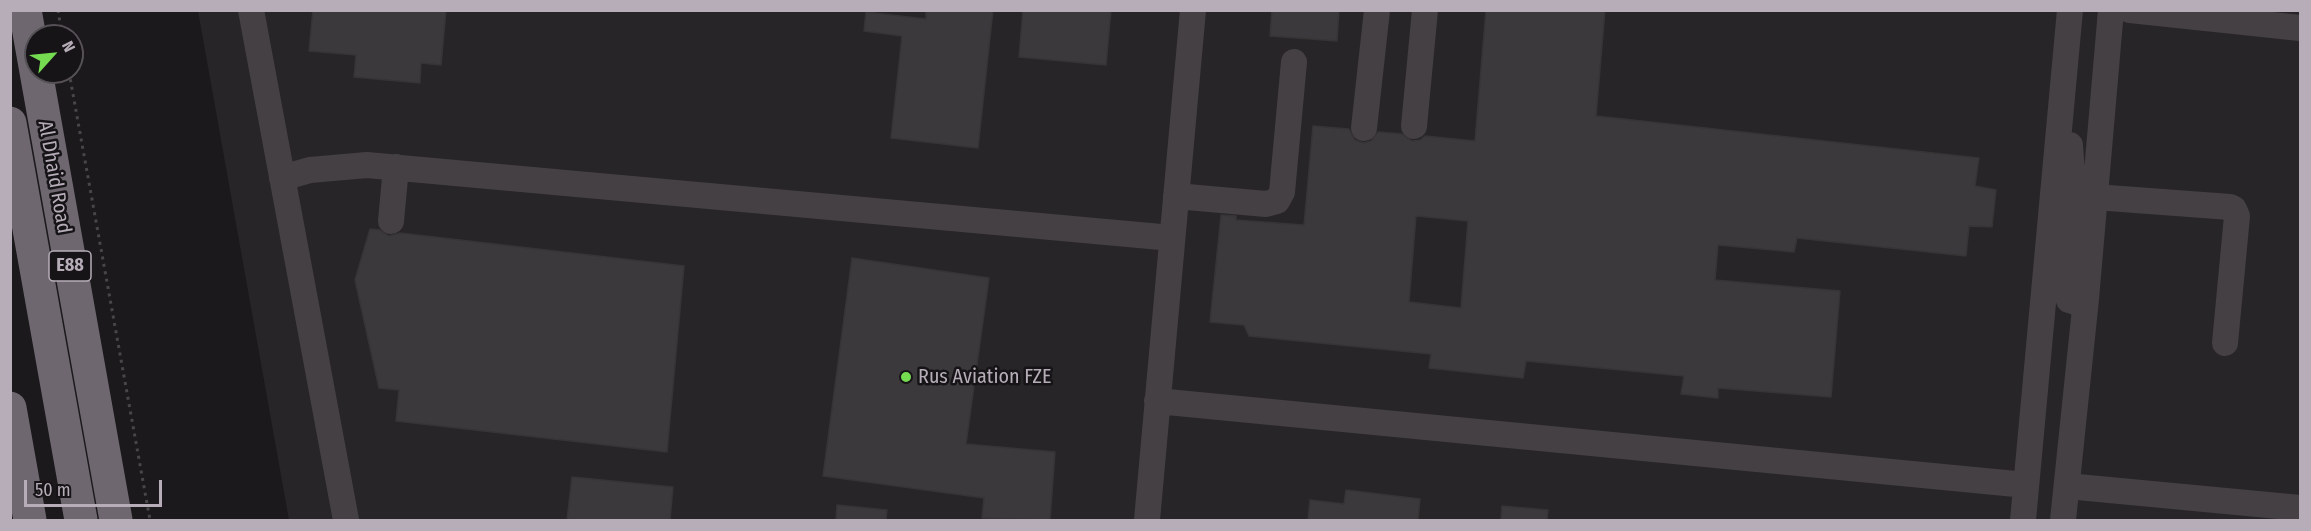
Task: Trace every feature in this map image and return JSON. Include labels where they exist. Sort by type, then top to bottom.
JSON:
[{"type":"highway","name":"Al Dhaid Road","points":[[24,10],[116,520]]},
{"type":"highway","name":"Al Dhaid Road","points":[[10,123],[81,520]]},
{"type":"highway","points":[[10,408],[30,520]]},
{"type":"street","points":[[250,10],[346,520]]},
{"type":"street","points":[[1147,520],[1193,10]]},
{"type":"street","points":[[1364,128],[1377,10]]},
{"type":"street","points":[[1414,126],[1425,10]]},
{"type":"street","points":[[2023,520],[2070,10]]},
{"type":"street","points":[[2063,520],[2086,299],[2111,10]]},
{"type":"street","points":[[2130,10],[2301,28]]},
{"type":"street","points":[[1176,195],[1266,204],[1276,201],[1282,192],[1294,62]]},
{"type":"street","points":[[2061,110],[2068,131],[2073,169],[2065,289],[2069,300],[2075,302],[2086,299]]},
{"type":"street","points":[[282,178],[310,170],[339,166],[396,167],[1172,237]]},
{"type":"street","points":[[391,221],[396,167]]},
{"type":"street","points":[[2095,197],[2234,209],[2237,216],[2225,343]]},
{"type":"street","points":[[1157,401],[2026,484]]},
{"type":"street","points":[[2067,486],[2301,508]]},
{"type":"path","points":[[71,84],[150,520]]},
{"type":"shaded area","points":[[198,11],[2300,11],[2300,520],[289,520]]},
{"type":"building","points":[[313,10],[446,10],[441,65],[421,63],[420,83],[354,77],[356,55],[309,51]]},
{"type":"building","points":[[926,10],[993,10],[978,148],[891,138],[902,36],[864,31],[866,12],[926,19]]},
{"type":"building","points":[[1023,10],[1111,10],[1106,65],[1019,57]]},
{"type":"building","points":[[1272,10],[1339,10],[1337,41],[1270,36]]},
{"type":"building","points":[[1486,10],[1605,10],[1596,116],[1979,158],[1975,186],[1996,190],[1992,227],[1969,226],[1966,256],[1797,238],[1794,252],[1718,245],[1715,280],[1840,291],[1831,397],[1718,388],[1718,398],[1681,394],[1684,376],[1526,361],[1523,378],[1429,368],[1431,354],[1249,336],[1244,325],[1210,322],[1221,215],[1236,216],[1236,220],[1304,225],[1313,126],[1349,129],[1355,140],[1363,143],[1371,141],[1378,132],[1402,134],[1412,141],[1420,140],[1425,136],[1475,141]],"holes":[[[1416,216],[1468,221],[1461,308],[1409,302]]]},
{"type":"building","points":[[370,229],[380,230],[389,236],[400,233],[684,266],[667,452],[396,421],[399,390],[379,388],[355,280]]},
{"type":"building","name":"Rus Aviation FZE","points":[[852,258],[989,278],[966,444],[1055,452],[1050,520],[982,518],[984,498],[823,476]]},
{"type":"building","points":[[572,477],[673,487],[670,520],[567,520]]},
{"type":"building","points":[[1346,490],[1420,499],[1418,520],[1308,520],[1310,500],[1344,504]]},
{"type":"building","points":[[837,505],[887,510],[886,520],[836,520]]},
{"type":"building","points":[[1502,506],[1548,510],[1547,520],[1501,520]]},
{"type":"place","name":"Rus Aviation FZE","points":[[906,377]]}]
